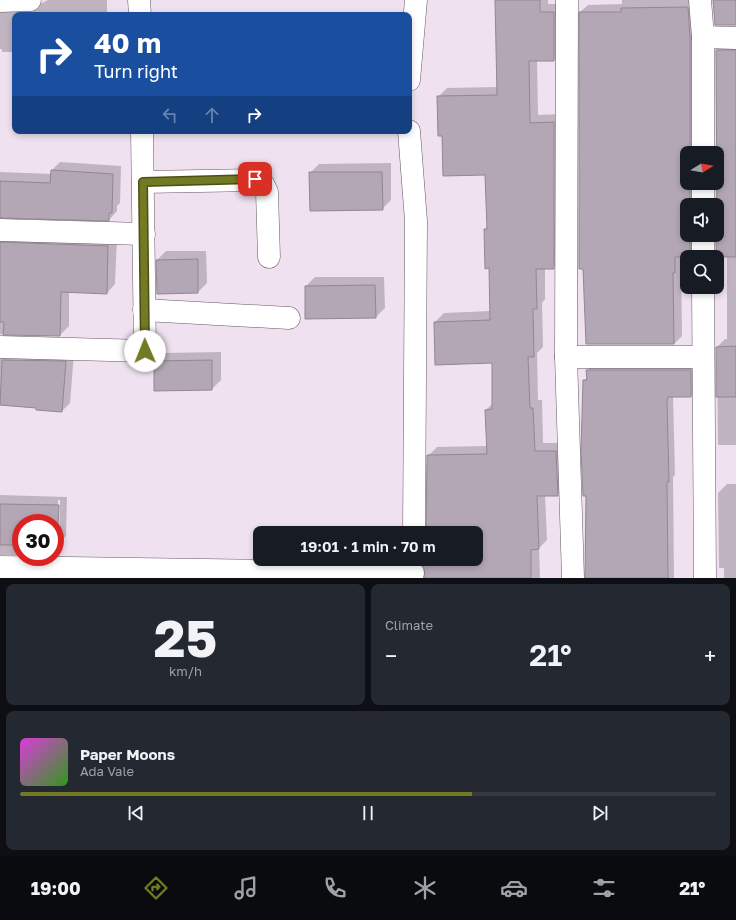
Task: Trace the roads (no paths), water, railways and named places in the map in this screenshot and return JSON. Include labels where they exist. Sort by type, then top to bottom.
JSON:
[{"type":"street","points":[[0,1],[30,0]]},
{"type":"street","points":[[139,0],[140,12]]},
{"type":"street","points":[[412,46],[416,0]]},
{"type":"street","points":[[568,0],[566,357],[573,578]]},
{"type":"street","points":[[700,0],[703,37],[703,146]]},
{"type":"street","points":[[703,37],[736,38]]},
{"type":"street","points":[[0,347],[145,351],[142,134]]},
{"type":"street","points":[[409,134],[416,222],[414,526]]},
{"type":"street","points":[[143,182],[259,180],[267,192],[269,257]]},
{"type":"street","points":[[0,230],[144,234]]},
{"type":"street","points":[[703,294],[705,578]]},
{"type":"street","points":[[144,310],[289,318]]},
{"type":"street","points":[[566,357],[703,357]]},
{"type":"street","points":[[0,567],[413,570]]}]
